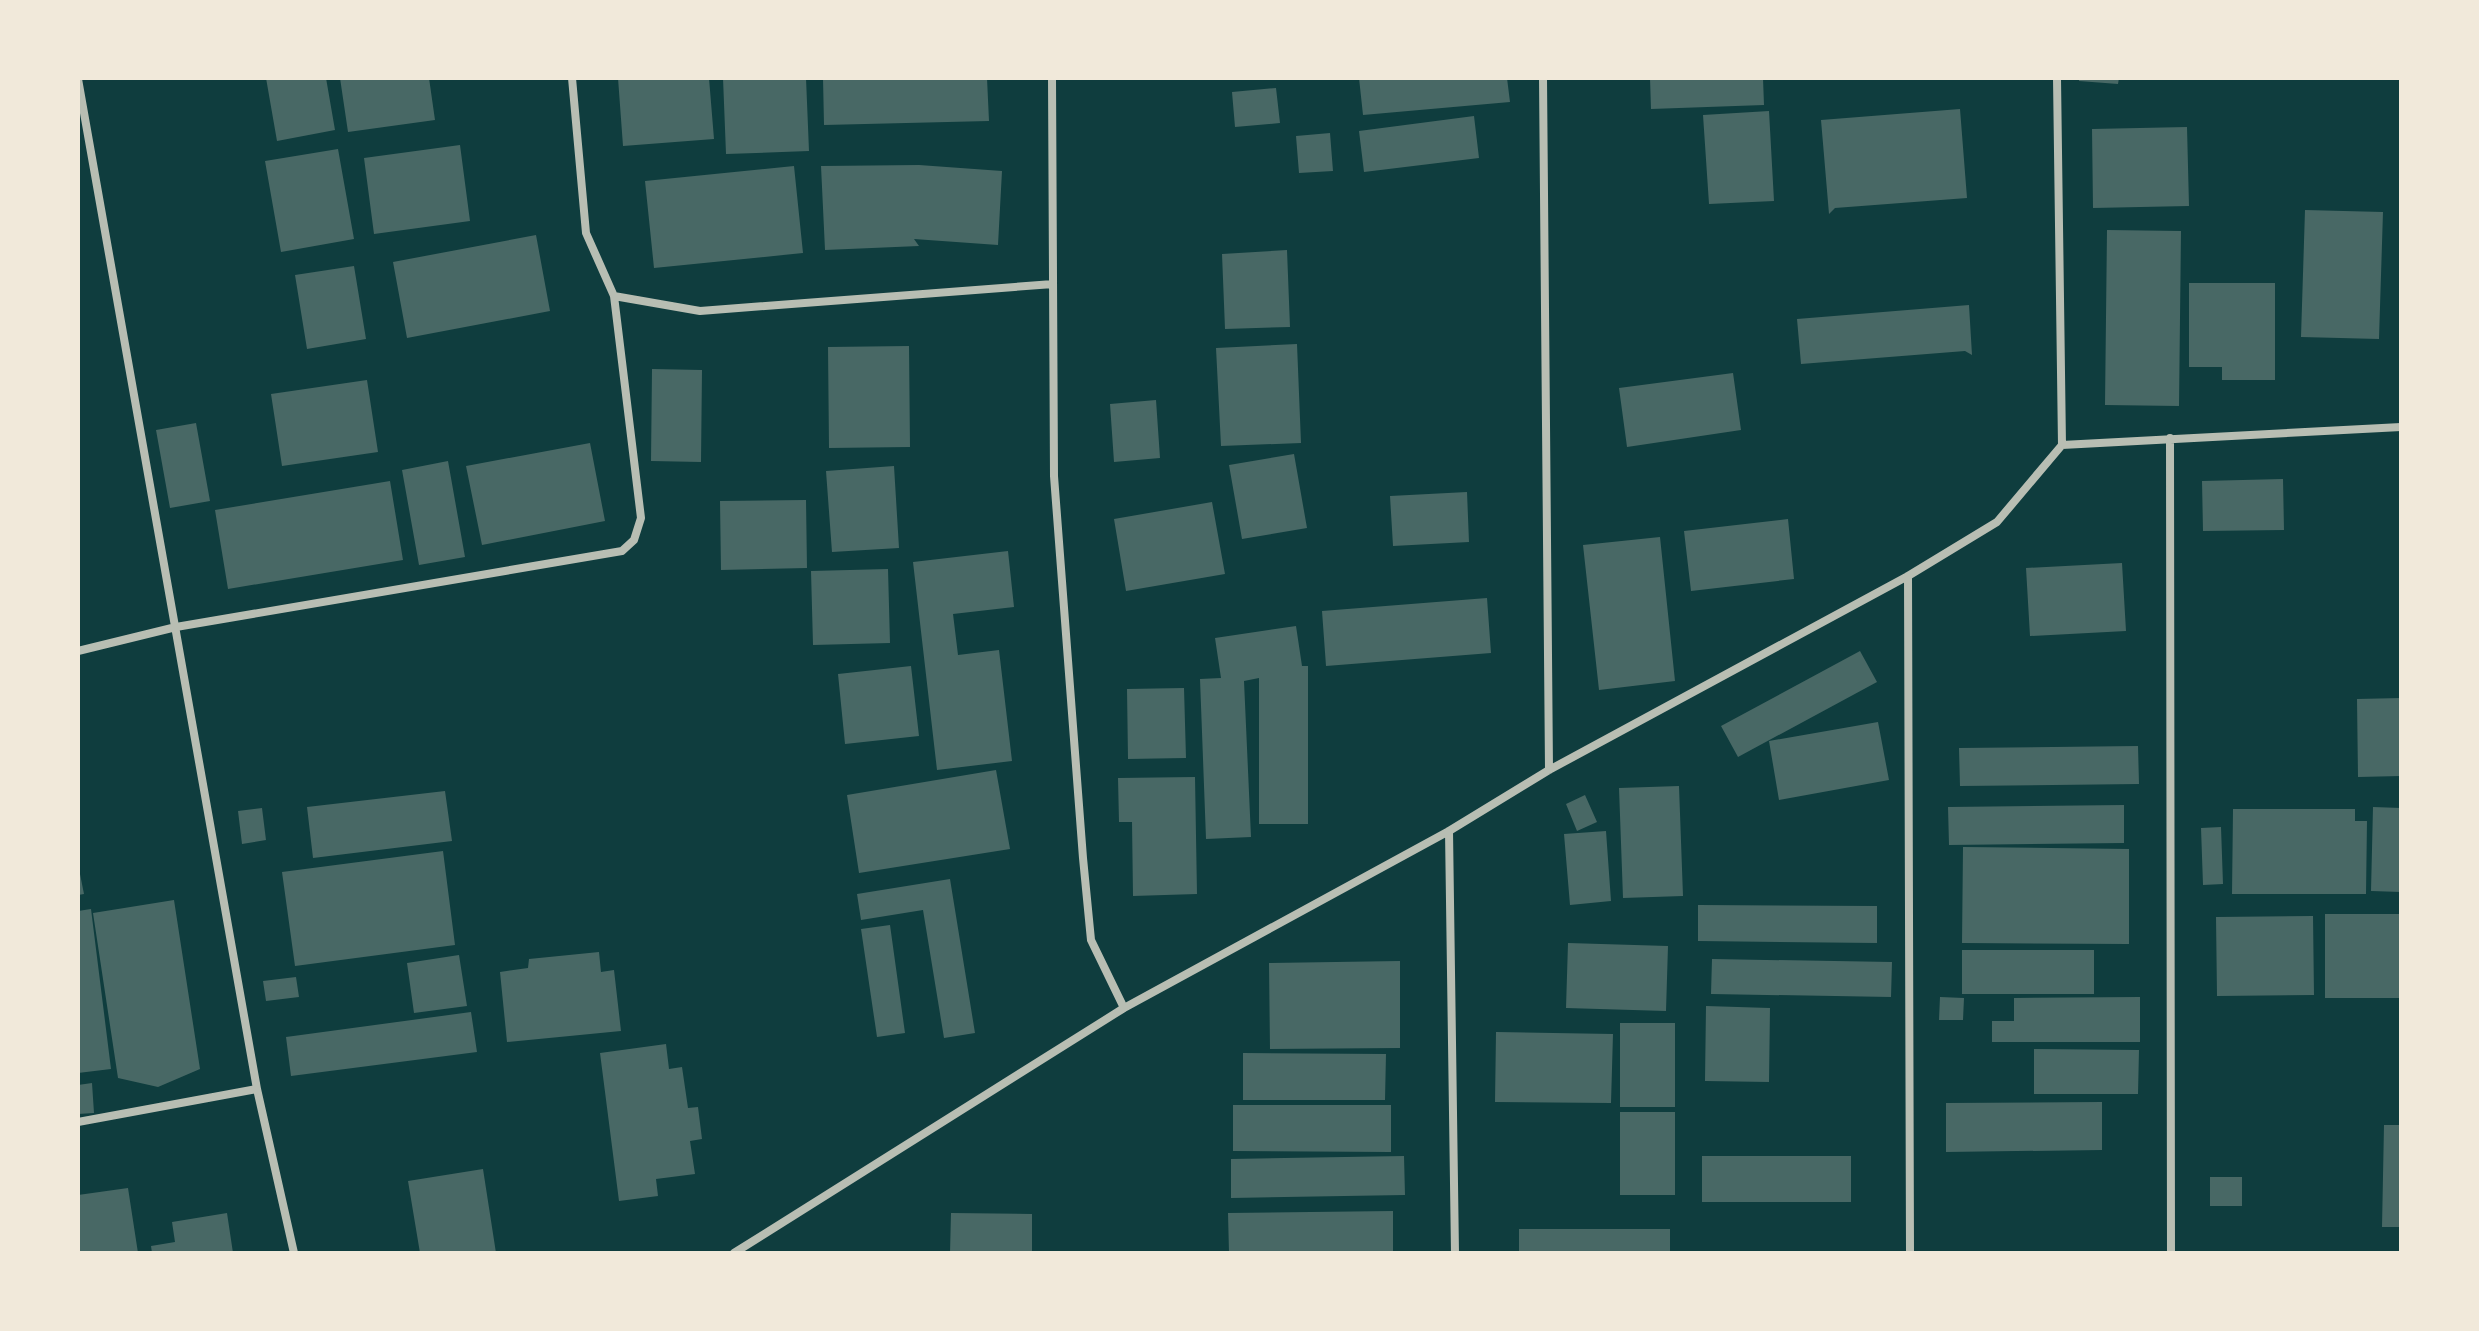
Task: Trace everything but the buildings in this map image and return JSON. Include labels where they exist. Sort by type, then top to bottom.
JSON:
[{"type":"street","points":[[78,651],[176,627],[622,551],[634,540],[641,518],[614,296],[586,233],[572,78]]},
{"type":"street","points":[[1052,78],[1054,476],[1091,940],[1124,1008]]},
{"type":"street","points":[[1543,78],[1549,770]]},
{"type":"street","points":[[734,1253],[1124,1008],[1449,831],[1549,770],[1908,576],[1997,522],[2062,445],[2057,78]]},
{"type":"street","points":[[78,79],[257,1089],[294,1253]]},
{"type":"street","points":[[614,296],[700,311],[1053,284]]},
{"type":"street","points":[[2062,445],[2401,427]]},
{"type":"street","points":[[2170,438],[2171,1253]]},
{"type":"street","points":[[1908,576],[1910,1253]]},
{"type":"street","points":[[1449,831],[1455,1253]]},
{"type":"street","points":[[78,1122],[257,1089]]}]
